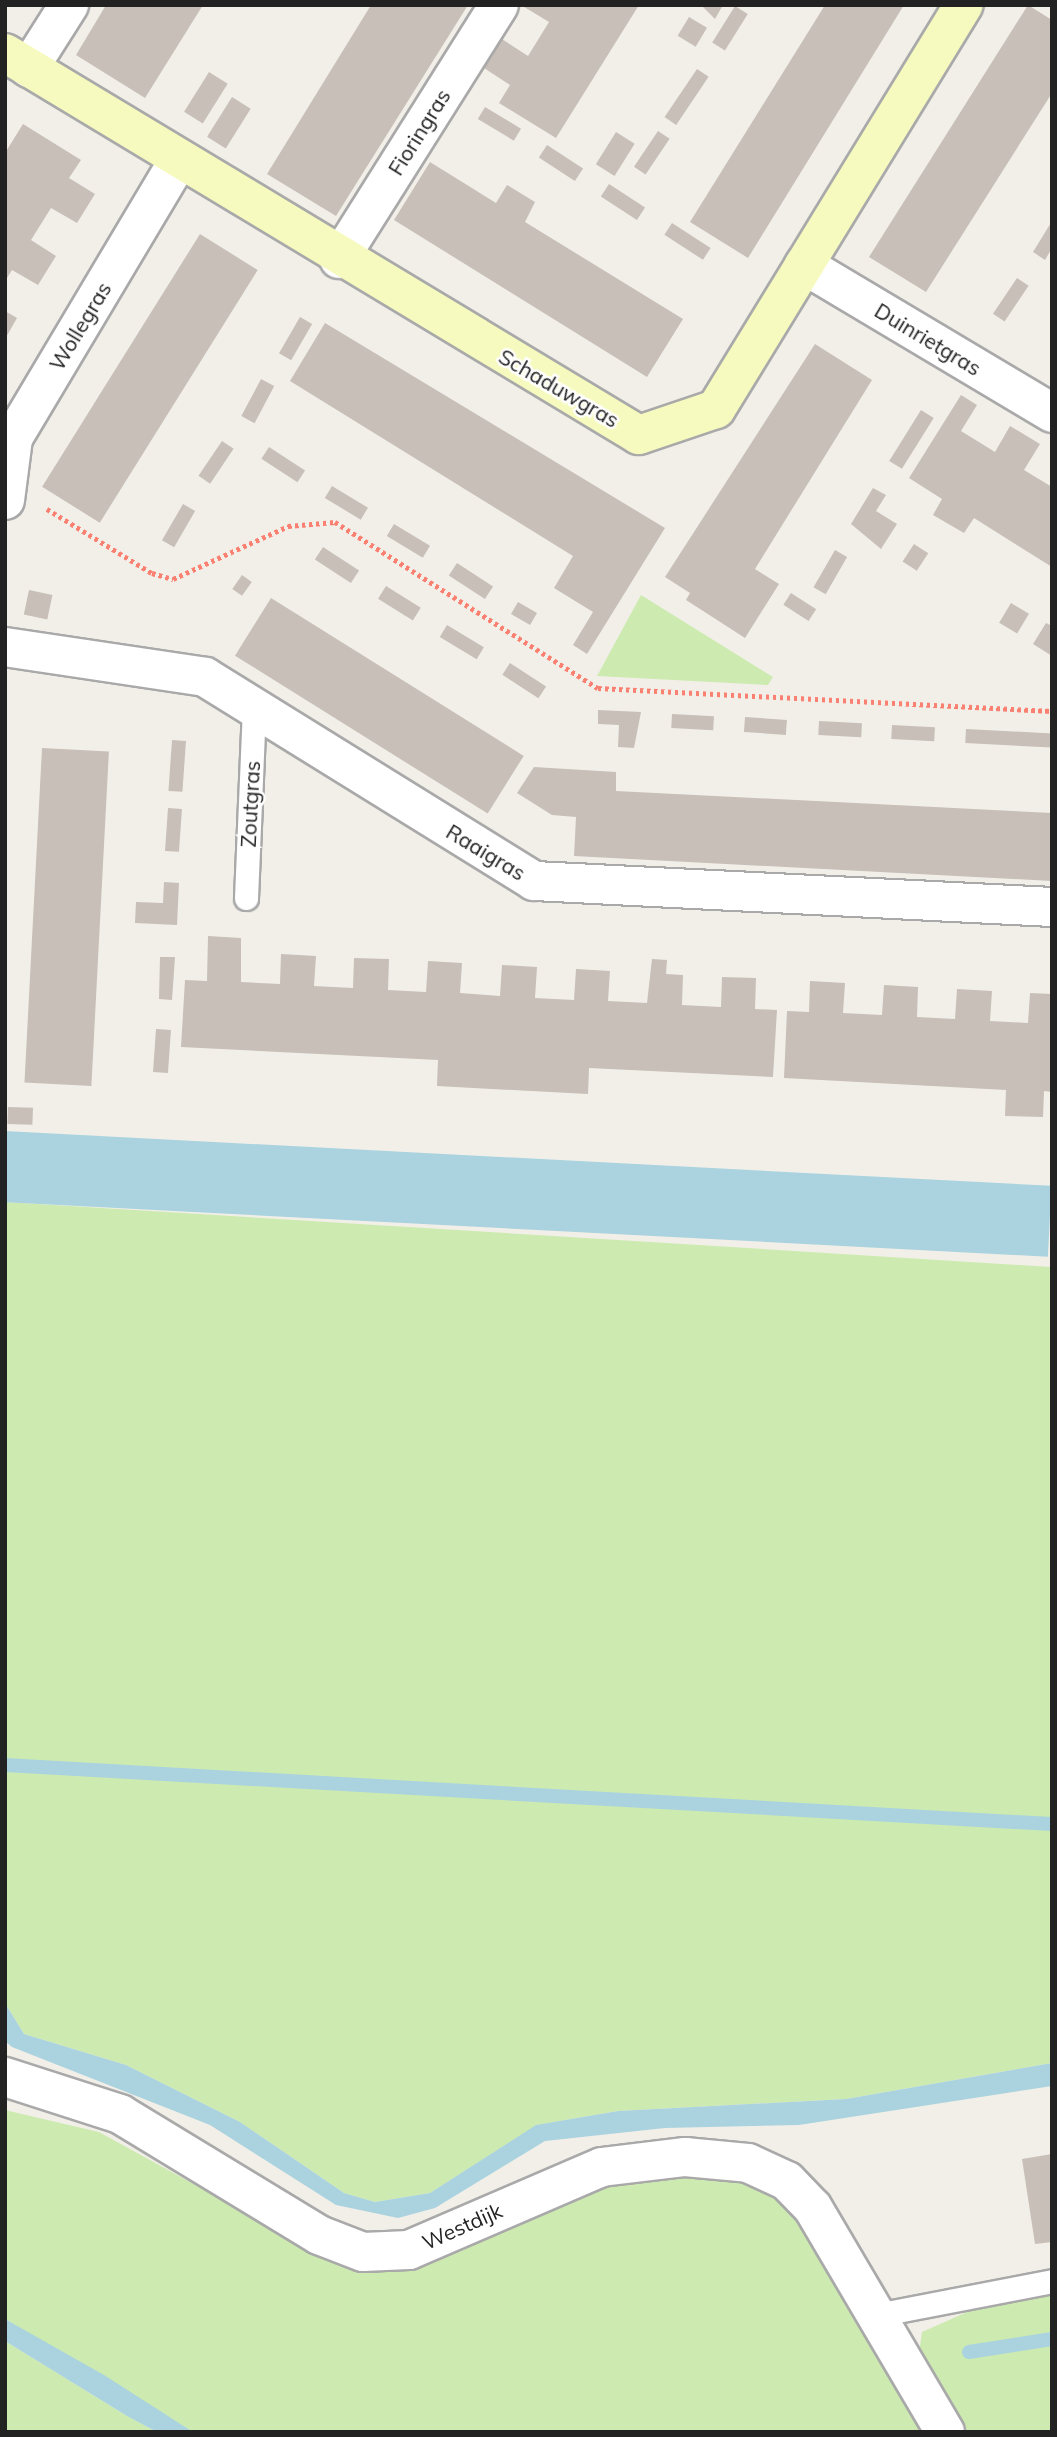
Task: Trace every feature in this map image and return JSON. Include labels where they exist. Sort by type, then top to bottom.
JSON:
[{"type":"street","points":[[17,60],[69,5]]},
{"type":"street","name":"Fioringras","points":[[339,259],[499,5]]},
{"type":"street","name":"Schaduwgras","points":[[17,60],[339,259],[639,435],[716,409],[964,5]]},
{"type":"street","name":"Wollegras","points":[[6,492],[13,438],[179,160]]},
{"type":"street","name":"Duinrietgras","points":[[804,265],[1052,413]]},
{"type":"street","name":"Raaigras","points":[[5,647],[205,677],[254,710],[534,881],[1052,907]]},
{"type":"street","name":"Westdijk","points":[[5,2077],[120,2113],[319,2235],[363,2252],[409,2250],[602,2167],[685,2157],[748,2163],[787,2181],[813,2208],[945,2432]]},
{"type":"lane","name":"Zoutgras","points":[[246,898],[254,710]]},
{"type":"lane","points":[[876,2315],[1052,2281]]},
{"type":"path","points":[[6,492],[152,573],[173,579],[288,526],[335,522],[597,688],[1052,711]]},
{"type":"green space","points":[[641,595],[773,677],[768,685],[597,676]]},
{"type":"green space","points":[[5,1202],[1052,1267],[1052,2063],[846,2099],[618,2111],[537,2125],[430,2193],[375,2202],[344,2193],[240,2122],[126,2065],[24,2034],[5,2003]]},
{"type":"green space","points":[[5,2110],[99,2132],[332,2260],[592,2183],[719,2170],[789,2200],[928,2432],[193,2432],[5,2319]]},
{"type":"green space","points":[[1052,2295],[1052,2432],[966,2432],[919,2354],[922,2332],[976,2308]]},
{"type":"green space","points":[[5,2341],[127,2416],[157,2432],[5,2432]]},
{"type":"water","points":[[5,1131],[1052,1186],[1048,1257],[5,1202]]},
{"type":"water","points":[[5,2003],[24,2034],[126,2065],[240,2122],[344,2193],[375,2202],[430,2193],[536,2125],[618,2111],[846,2099],[1052,2063],[1052,2086],[799,2125],[665,2128],[545,2141],[435,2208],[398,2218],[336,2205],[210,2125],[12,2047],[5,2041]]},
{"type":"water","points":[[5,2319],[104,2375],[193,2432],[157,2432],[127,2416],[5,2341]]},
{"type":"building","points":[[106,5],[203,5],[145,98],[76,55]]},
{"type":"building","points":[[371,5],[468,5],[336,216],[267,174]]},
{"type":"building","points":[[521,5],[639,5],[556,138],[499,103],[510,85],[484,68],[502,39],[528,56],[549,22]]},
{"type":"building","points":[[701,5],[723,5],[715,19]]},
{"type":"building","points":[[825,5],[904,5],[748,258],[690,222]]},
{"type":"building","points":[[1028,5],[1052,20],[1052,93],[926,292],[869,257]]},
{"type":"building","points":[[735,6],[748,14],[725,50],[712,42]]},
{"type":"building","points":[[689,17],[707,28],[696,47],[678,36]]},
{"type":"building","points":[[697,69],[709,77],[676,125],[665,117]]},
{"type":"building","points":[[209,72],[228,84],[203,124],[184,112]]},
{"type":"building","points":[[232,97],[251,109],[226,149],[207,137]]},
{"type":"building","points":[[485,107],[521,129],[514,141],[478,119]]},
{"type":"building","points":[[23,124],[81,160],[69,178],[95,194],[77,223],[51,208],[31,240],[56,256],[38,285],[12,270],[5,281],[5,153]]},
{"type":"building","points":[[658,131],[670,139],[646,174],[634,167]]},
{"type":"building","points":[[616,132],[635,144],[615,176],[596,164]]},
{"type":"building","points":[[547,145],[583,168],[575,181],[539,158]]},
{"type":"building","points":[[430,162],[496,203],[507,185],[535,202],[525,222],[683,319],[647,377],[394,220]]},
{"type":"building","points":[[609,184],[645,207],[637,220],[601,197]]},
{"type":"building","points":[[1052,221],[1052,248],[1045,260],[1033,252]]},
{"type":"building","points":[[672,223],[711,248],[703,260],[664,235]]},
{"type":"building","points":[[200,234],[258,270],[100,523],[42,487]]},
{"type":"building","points":[[1017,278],[1029,286],[1005,321],[993,314]]},
{"type":"building","points":[[5,311],[17,318],[5,339]]},
{"type":"building","points":[[300,317],[312,324],[291,360],[279,353]]},
{"type":"building","points":[[325,323],[665,528],[587,654],[573,645],[593,612],[554,588],[573,556],[290,381]]},
{"type":"building","points":[[815,344],[872,380],[755,569],[779,584],[745,638],[686,600],[690,593],[665,577]]},
{"type":"building","points":[[261,379],[274,386],[255,423],[241,416]]},
{"type":"building","points":[[961,395],[977,405],[961,431],[995,452],[1010,426],[1040,444],[1024,470],[1052,487],[1052,567],[974,518],[964,533],[933,515],[942,499],[909,478]]},
{"type":"building","points":[[921,410],[934,418],[902,469],[889,461]]},
{"type":"building","points":[[222,441],[234,449],[210,484],[199,476]]},
{"type":"building","points":[[269,447],[305,470],[297,482],[261,459]]},
{"type":"building","points":[[332,486],[368,508],[361,520],[325,498]]},
{"type":"building","points":[[873,488],[886,495],[876,511],[897,524],[881,549],[851,524]]},
{"type":"building","points":[[183,504],[195,511],[174,547],[162,540]]},
{"type":"building","points":[[394,524],[430,546],[423,558],[387,536]]},
{"type":"building","points":[[914,544],[928,553],[917,571],[903,562]]},
{"type":"building","points":[[323,547],[359,570],[351,583],[315,560]]},
{"type":"building","points":[[835,550],[847,557],[826,594],[814,587]]},
{"type":"building","points":[[457,563],[493,586],[485,599],[449,576]]},
{"type":"building","points":[[242,575],[252,582],[242,596],[232,589]]},
{"type":"building","points":[[386,586],[421,608],[413,620],[378,599]]},
{"type":"building","points":[[29,590],[52,595],[47,619],[24,614]]},
{"type":"building","points":[[791,593],[816,609],[809,621],[783,605]]},
{"type":"building","points":[[271,598],[524,756],[488,814],[235,656]]},
{"type":"building","points":[[518,602],[537,613],[530,625],[511,614]]},
{"type":"building","points":[[1011,603],[1029,614],[1017,634],[999,623]]},
{"type":"building","points":[[1046,623],[1052,626],[1052,656],[1033,644]]},
{"type":"building","points":[[447,625],[484,647],[477,659],[440,637]]},
{"type":"building","points":[[510,663],[546,686],[538,698],[502,675]]},
{"type":"building","points":[[598,710],[641,712],[634,748],[618,747],[619,725],[598,724]]},
{"type":"building","points":[[672,714],[714,716],[713,730],[671,728]]},
{"type":"building","points":[[745,717],[787,720],[786,735],[744,732]]},
{"type":"building","points":[[819,721],[862,723],[861,737],[818,735]]},
{"type":"building","points":[[892,725],[935,727],[934,741],[891,739]]},
{"type":"building","points":[[966,729],[1052,734],[1051,747],[965,743]]},
{"type":"building","points":[[172,740],[186,741],[182,792],[168,791]]},
{"type":"building","points":[[42,748],[109,752],[91,1086],[24,1083]]},
{"type":"building","points":[[534,767],[616,772],[616,791],[1052,813],[1052,881],[574,856],[576,817],[552,815],[517,793]]},
{"type":"building","points":[[168,808],[182,809],[179,852],[165,851]]},
{"type":"building","points":[[164,882],[179,883],[177,925],[135,923],[136,902],[163,903]]},
{"type":"building","points":[[208,936],[241,938],[241,982],[280,984],[281,954],[316,956],[314,986],[353,988],[354,958],[389,959],[388,990],[426,992],[428,961],[462,963],[460,993],[500,996],[502,965],[537,967],[535,998],[574,1000],[576,969],[610,971],[608,1001],[647,1003],[652,959],[667,960],[666,974],[683,975],[682,1005],[721,1007],[722,977],[756,978],[755,1009],[777,1010],[773,1077],[589,1068],[588,1094],[437,1086],[438,1060],[181,1047],[185,980],[207,981]]},
{"type":"building","points":[[160,957],[175,957],[172,1000],[159,999]]},
{"type":"building","points":[[810,981],[845,983],[843,1013],[882,1015],[884,985],[918,987],[917,1017],[955,1019],[957,989],[992,991],[990,1021],[1028,1023],[1030,993],[1052,994],[1052,1092],[1044,1091],[1043,1117],[1005,1116],[1006,1090],[784,1078],[787,1011],[809,1012]]},
{"type":"building","points":[[156,1029],[171,1030],[168,1073],[153,1072]]},
{"type":"building","points":[[8,1107],[33,1108],[32,1125],[7,1124]]},
{"type":"building","points":[[1052,2154],[1052,2242],[1035,2244],[1022,2159]]},
{"type":"waterway","points":[[5,1765],[1052,1824]]},
{"type":"waterway","points":[[969,2352],[1052,2339]]}]
